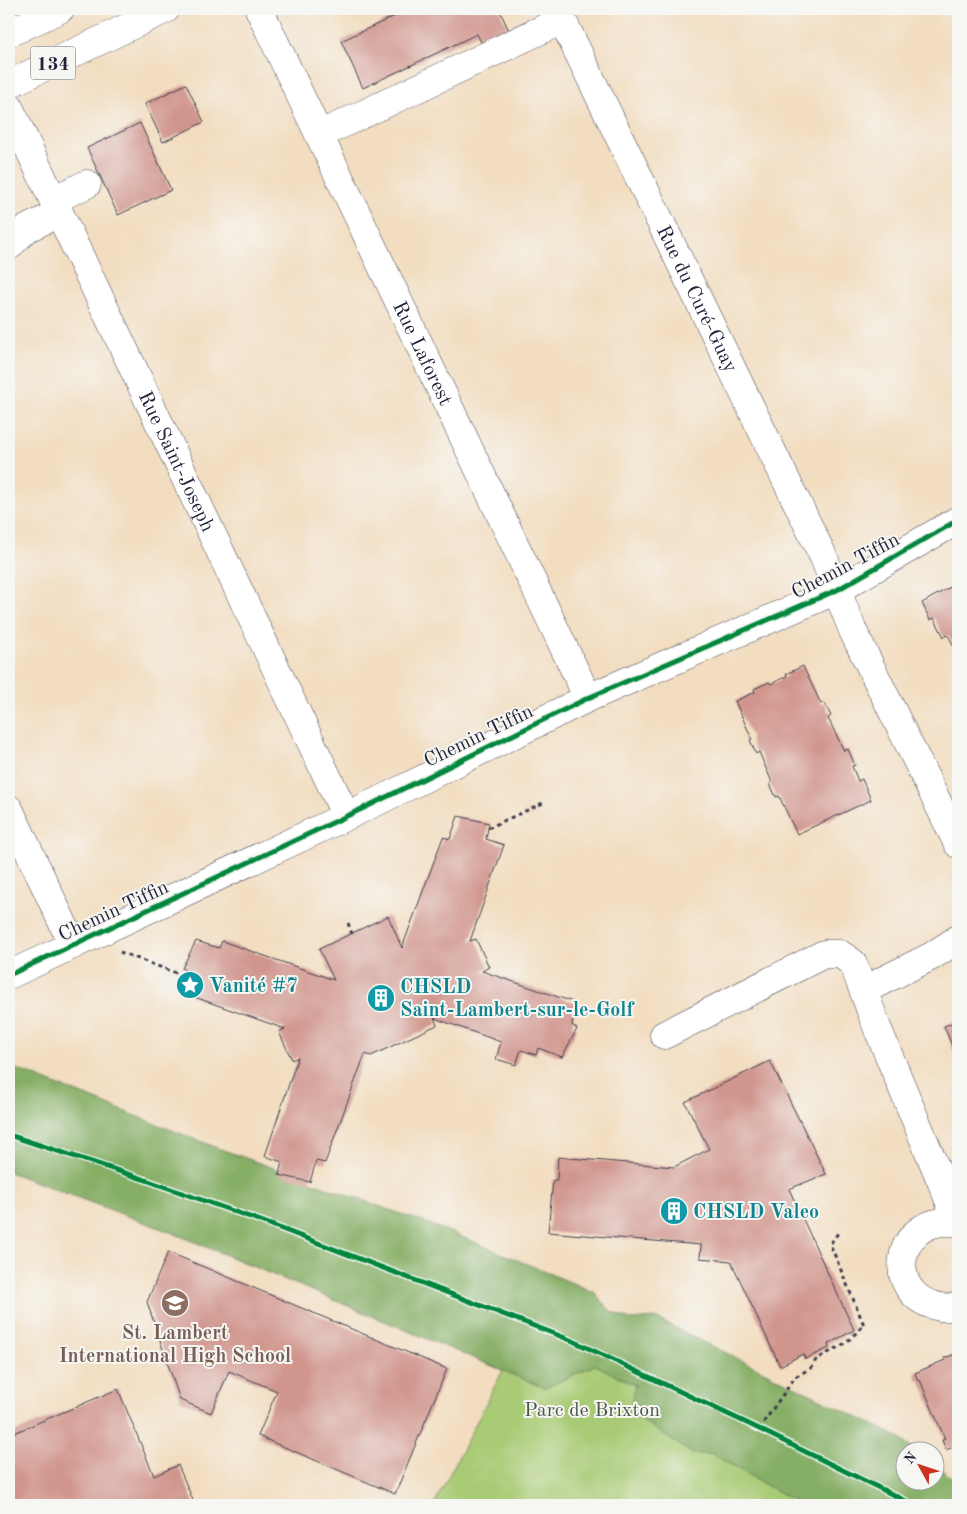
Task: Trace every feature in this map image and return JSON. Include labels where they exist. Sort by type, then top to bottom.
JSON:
[{"type":"main road","name":"134","points":[[9,33],[60,9]]},
{"type":"main road","name":"134","points":[[9,84],[166,9]]},
{"type":"main road","name":"Rue Laforest","points":[[259,9],[588,698]]},
{"type":"main road","points":[[319,135],[560,14]]},
{"type":"main road","name":"Rue du Curé-Guay","points":[[560,14],[824,558],[853,631],[958,844]]},
{"type":"main road","name":"Rue Saint-Joseph","points":[[9,107],[346,816]]},
{"type":"main road","points":[[9,246],[26,229],[87,184]]},
{"type":"main road","name":"Chemin Tiffin","points":[[9,975],[346,816],[588,698],[837,590],[958,520]]},
{"type":"main road","points":[[9,809],[73,945]]},
{"type":"main road","points":[[864,990],[932,956],[958,939]]},
{"type":"main road","points":[[664,1035],[824,954],[840,954],[853,963],[877,1027],[958,1222],[945,1221],[931,1224],[918,1231],[908,1242],[903,1255],[902,1270],[906,1284],[915,1295],[927,1304],[941,1307],[958,1305]]},
{"type":"path","points":[[488,828],[543,803]]},
{"type":"path","points":[[348,923],[352,934]]},
{"type":"path","points":[[117,950],[192,979]]},
{"type":"path","points":[[759,1429],[795,1377],[811,1368],[816,1360],[847,1342],[864,1325],[830,1244],[838,1233]]},
{"type":"path","points":[[751,1425],[767,1433]]},
{"type":"green space","name":"Parc de Brixton","points":[[9,1066],[215,1147],[448,1231],[594,1292],[611,1311],[630,1320],[655,1318],[896,1436],[904,1442],[894,1442],[894,1492],[944,1492],[944,1472],[958,1482],[958,1505],[801,1505],[712,1454],[693,1454],[629,1412],[635,1385],[595,1365],[545,1388],[178,1235],[9,1172]]},
{"type":"green space","name":"Parc de Brixton","points":[[214,1166],[894,1477],[894,1492],[927,1492],[958,1505],[434,1505],[503,1370],[178,1235]]},
{"type":"building","points":[[410,9],[499,9],[510,33],[483,46],[477,34],[363,88],[341,41]]},
{"type":"building","points":[[186,84],[204,122],[163,142],[145,104]]},
{"type":"building","points":[[140,123],[171,190],[118,215],[87,148]]},
{"type":"building","points":[[958,578],[958,654],[948,635],[944,637],[934,618],[930,620],[922,603],[954,585],[952,581]]},
{"type":"building","points":[[803,666],[821,704],[824,702],[831,716],[828,718],[844,751],[848,749],[855,765],[852,766],[858,781],[862,779],[871,800],[797,834],[779,796],[776,797],[770,784],[772,782],[759,752],[756,754],[750,740],[752,739],[735,701],[755,692],[754,689],[769,682],[771,684]]},
{"type":"building","name":"CHSLD Saint-Lambert-sur-le-Golf","points":[[458,816],[489,823],[486,839],[504,845],[470,941],[476,939],[489,967],[482,971],[576,1003],[572,1025],[577,1029],[562,1057],[538,1048],[536,1055],[521,1050],[516,1065],[496,1059],[501,1042],[434,1018],[437,1025],[371,1056],[365,1054],[325,1163],[316,1161],[310,1182],[279,1175],[282,1162],[265,1156],[298,1057],[292,1060],[279,1032],[285,1029],[186,994],[193,975],[182,968],[196,941],[219,948],[222,941],[334,980],[319,949],[388,916],[402,948],[443,837],[450,839]]},
{"type":"building","points":[[958,1022],[958,1061],[944,1026]]},
{"type":"building","name":"CHSLD Valeo","points":[[770,1061],[826,1174],[789,1189],[854,1330],[828,1344],[829,1348],[805,1359],[803,1354],[780,1366],[731,1261],[700,1258],[701,1245],[548,1232],[553,1180],[557,1180],[558,1157],[674,1167],[709,1149],[685,1102]]},
{"type":"building","points":[[168,1252],[447,1369],[395,1494],[258,1436],[277,1391],[229,1371],[211,1413],[180,1400],[147,1302]]},
{"type":"building","points":[[958,1349],[958,1445],[946,1450],[942,1440],[945,1439],[920,1380],[918,1381],[915,1373],[956,1354],[954,1351]]},
{"type":"building","points":[[118,1389],[154,1476],[178,1465],[195,1505],[9,1505],[9,1435]]},
{"type":"cycle path","points":[[9,975],[368,806],[588,698],[837,590],[958,520]]},
{"type":"cycle path","points":[[9,1135],[143,1179],[261,1221],[573,1341],[914,1505]]},
{"type":"place","name":"Vanité #7","points":[[190,985]]},
{"type":"place","name":"CHSLD Saint-Lambert-sur-le-Golf","points":[[381,998]]},
{"type":"place","name":"CHSLD Valeo","points":[[674,1211]]},
{"type":"place","name":"St. Lambert International High School","points":[[175,1303]]}]
